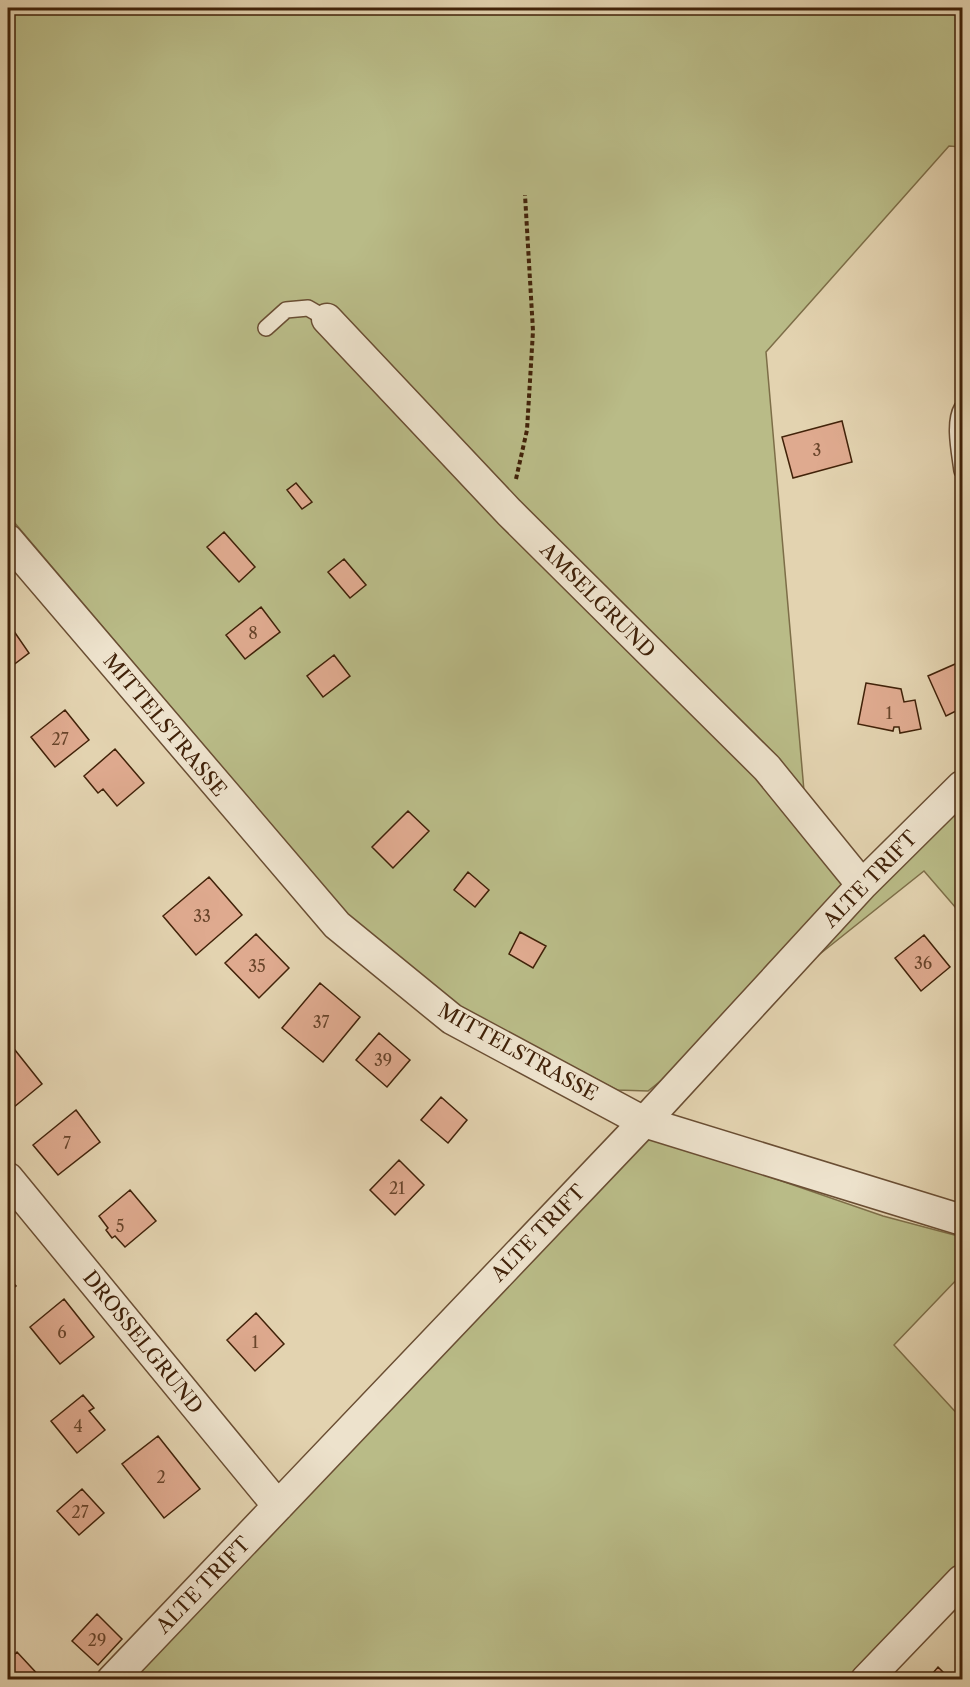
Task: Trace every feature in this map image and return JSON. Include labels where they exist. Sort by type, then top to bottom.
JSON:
[{"type":"street","name":"AMSELGRUND","points":[[327,319],[509,512],[767,768],[862,885]]},
{"type":"street","name":"MITTELSTRASSE","points":[[8,540],[337,925],[452,1019],[644,1122],[963,1220]]},
{"type":"street","name":"ALTE TRIFT","points":[[112,1680],[644,1122],[862,885],[963,786]]},
{"type":"street","name":"DROSSELGRUND","points":[[8,1178],[278,1506]]},
{"type":"street","points":[[866,1680],[963,1581]]},
{"type":"lane","points":[[266,328],[286,310],[308,308],[327,319]]},
{"type":"lane","points":[[963,408],[958,415],[959,450],[963,471]]},
{"type":"path","points":[[509,512],[527,430],[533,331],[525,195]]},
{"type":"green space","points":[[8,8],[962,8],[962,147],[949,146],[766,352],[806,814],[863,874],[962,771],[962,915],[924,871],[648,1091],[617,1090],[458,1006],[349,917],[8,515]]},
{"type":"green space","points":[[654,1137],[883,1216],[962,1237],[962,1274],[894,1345],[962,1419],[962,1572],[862,1679],[115,1680],[631,1147]]},
{"type":"building","points":[[842,421],[852,462],[793,478],[782,437]]},
{"type":"building","points":[[296,483],[312,502],[302,509],[287,490]]},
{"type":"building","points":[[224,532],[255,567],[239,582],[207,547]]},
{"type":"building","points":[[344,559],[366,585],[350,598],[328,572]]},
{"type":"building","points":[[261,607],[280,632],[245,659],[226,635]]},
{"type":"building","points":[[8,625],[29,653],[8,669]]},
{"type":"building","points":[[334,655],[350,676],[323,697],[307,676]]},
{"type":"building","points":[[962,661],[962,708],[946,716],[928,676]]},
{"type":"building","points":[[866,683],[901,689],[904,702],[915,700],[921,729],[900,733],[899,727],[894,727],[893,731],[858,724]]},
{"type":"building","points":[[65,710],[89,740],[55,767],[31,737]]},
{"type":"building","points":[[115,749],[144,783],[117,806],[103,789],[98,793],[84,776]]},
{"type":"building","points":[[408,811],[429,831],[393,868],[372,847]]},
{"type":"building","points":[[468,872],[489,890],[475,907],[454,890]]},
{"type":"building","points":[[209,877],[242,915],[196,955],[163,916]]},
{"type":"building","points":[[520,932],[546,946],[533,968],[509,954]]},
{"type":"building","points":[[256,934],[289,968],[259,998],[225,963]]},
{"type":"building","points":[[924,935],[950,967],[921,991],[895,958]]},
{"type":"building","points":[[320,983],[360,1017],[323,1062],[282,1028]]},
{"type":"building","points":[[379,1033],[410,1060],[387,1087],[356,1060]]},
{"type":"building","points":[[15,1050],[42,1084],[8,1112],[8,1055]]},
{"type":"building","points":[[441,1097],[467,1120],[448,1143],[421,1120]]},
{"type":"building","points":[[76,1110],[100,1142],[58,1175],[33,1145]]},
{"type":"building","points":[[399,1160],[424,1185],[395,1215],[370,1190]]},
{"type":"building","points":[[130,1190],[156,1221],[125,1247],[115,1236],[112,1238],[99,1216]]},
{"type":"building","points":[[8,1277],[16,1286],[8,1293]]},
{"type":"building","points":[[64,1299],[94,1337],[60,1364],[30,1327]]},
{"type":"building","points":[[256,1313],[284,1344],[255,1371],[227,1340]]},
{"type":"building","points":[[83,1395],[94,1408],[89,1411],[105,1430],[77,1453],[51,1421]]},
{"type":"building","points":[[158,1436],[200,1489],[164,1518],[122,1464]]},
{"type":"building","points":[[82,1489],[104,1513],[79,1535],[57,1511]]},
{"type":"building","points":[[97,1614],[122,1639],[98,1665],[72,1641]]},
{"type":"building","points":[[17,1652],[43,1680],[8,1680],[8,1661]]},
{"type":"building","points":[[938,1667],[951,1680],[927,1680]]}]
